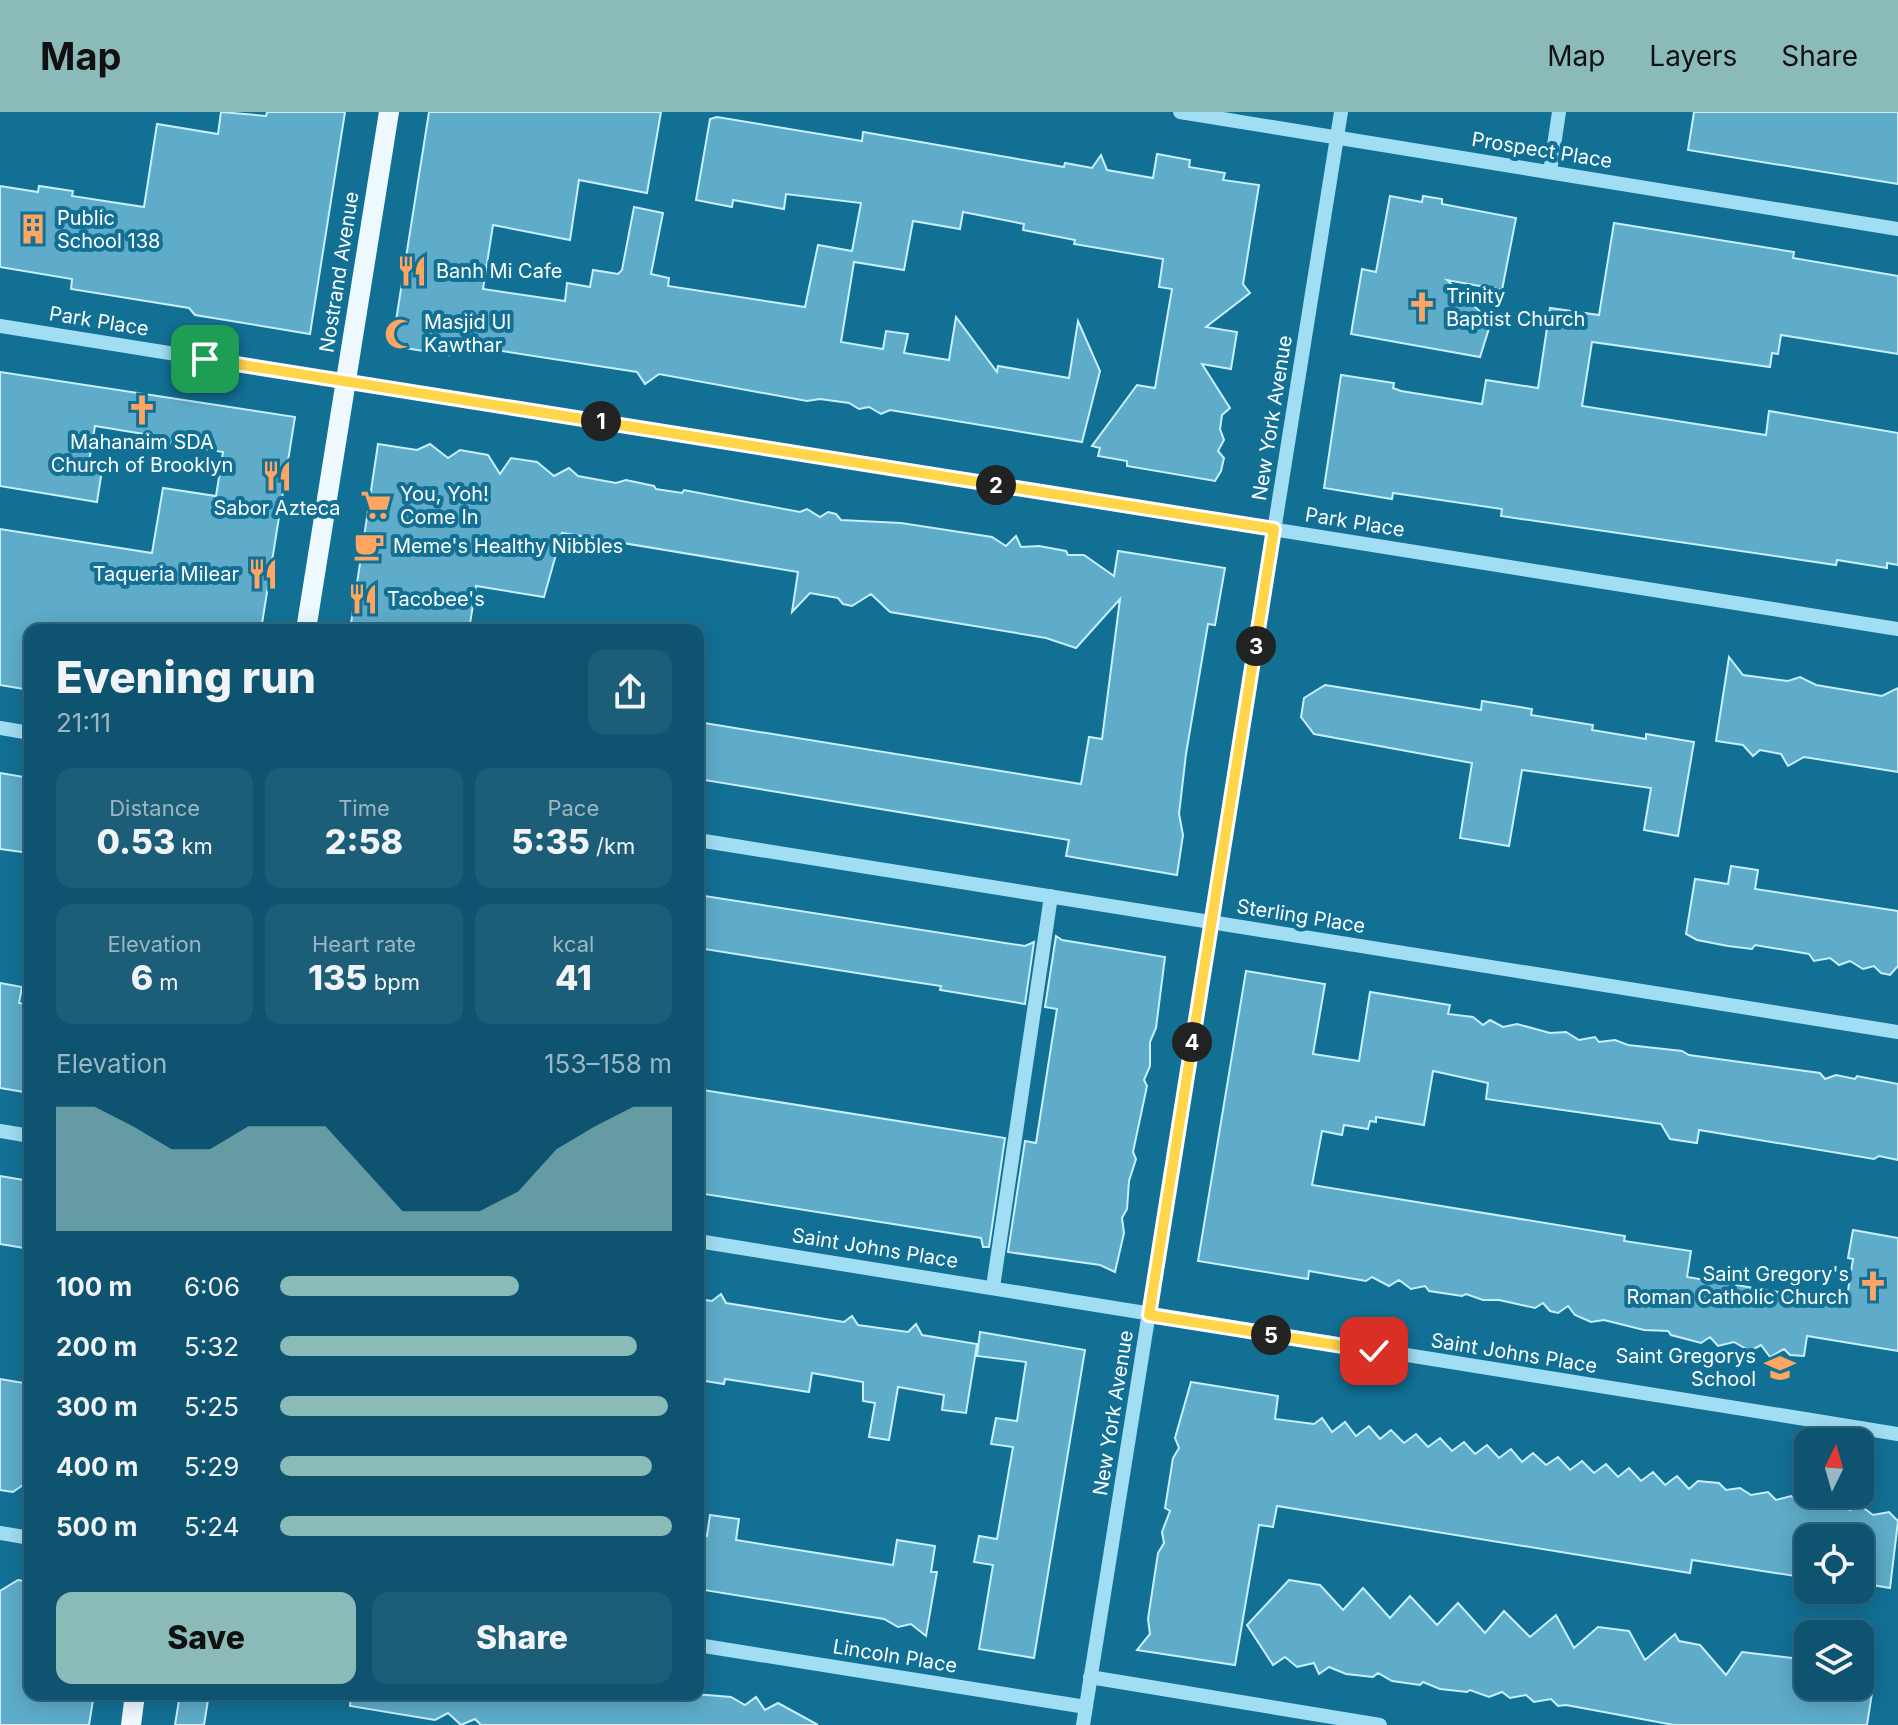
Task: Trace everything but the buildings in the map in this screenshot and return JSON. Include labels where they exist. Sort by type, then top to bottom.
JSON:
[{"type":"main road","name":"Nostrand Avenue","points":[[307,624],[389,112]]},
{"type":"main road","points":[[131,1725],[134,1700]]},
{"type":"street","name":"Prospect Place","points":[[1180,112],[1898,229]]},
{"type":"street","name":"New York Avenue","points":[[1083,1725],[1341,112]]},
{"type":"street","points":[[1550,172],[1559,112]]},
{"type":"street","name":"Park Place","points":[[0,326],[1898,629]]},
{"type":"street","points":[[0,728],[24,732]]},
{"type":"street","name":"Sterling Place","points":[[704,841],[1898,1032]]},
{"type":"street","points":[[993,1287],[1051,896]]},
{"type":"street","points":[[0,1131],[24,1135]]},
{"type":"street","name":"Saint Johns Place","points":[[704,1242],[1898,1434]]},
{"type":"street","points":[[0,1533],[24,1537]]},
{"type":"street","name":"Lincoln Place","points":[[704,1646],[1086,1707]]},
{"type":"street","points":[[1090,1677],[1380,1725]]},
{"type":"place","name":"Public School 138","points":[[33,229]]},
{"type":"place","name":"Banh Mi Cafe","points":[[412,271]]},
{"type":"place","name":"Trinity Baptist Church","points":[[1422,307]]},
{"type":"place","name":"Masjid Ul Kawthar","points":[[400,334]]},
{"type":"place","name":"Mahanaim SDA Church of Brooklyn","points":[[142,410]]},
{"type":"place","name":"Sabor Azteca","points":[[277,476]]},
{"type":"place","name":"You, Yoh! Come In","points":[[376,505]]},
{"type":"place","name":"Meme's Healthy Nibbles","points":[[369,546]]},
{"type":"place","name":"Taqueria Milear","points":[[263,574]]},
{"type":"place","name":"Tacobee's","points":[[363,599]]},
{"type":"place","name":"Saint Gregory's Roman Catholic Church","points":[[1873,1286]]},
{"type":"place","name":"Saint Gregorys School","points":[[1780,1368]]},
{"type":"route","points":[[205,359],[1274,529],[1149,1315],[1374,1351]]}]
